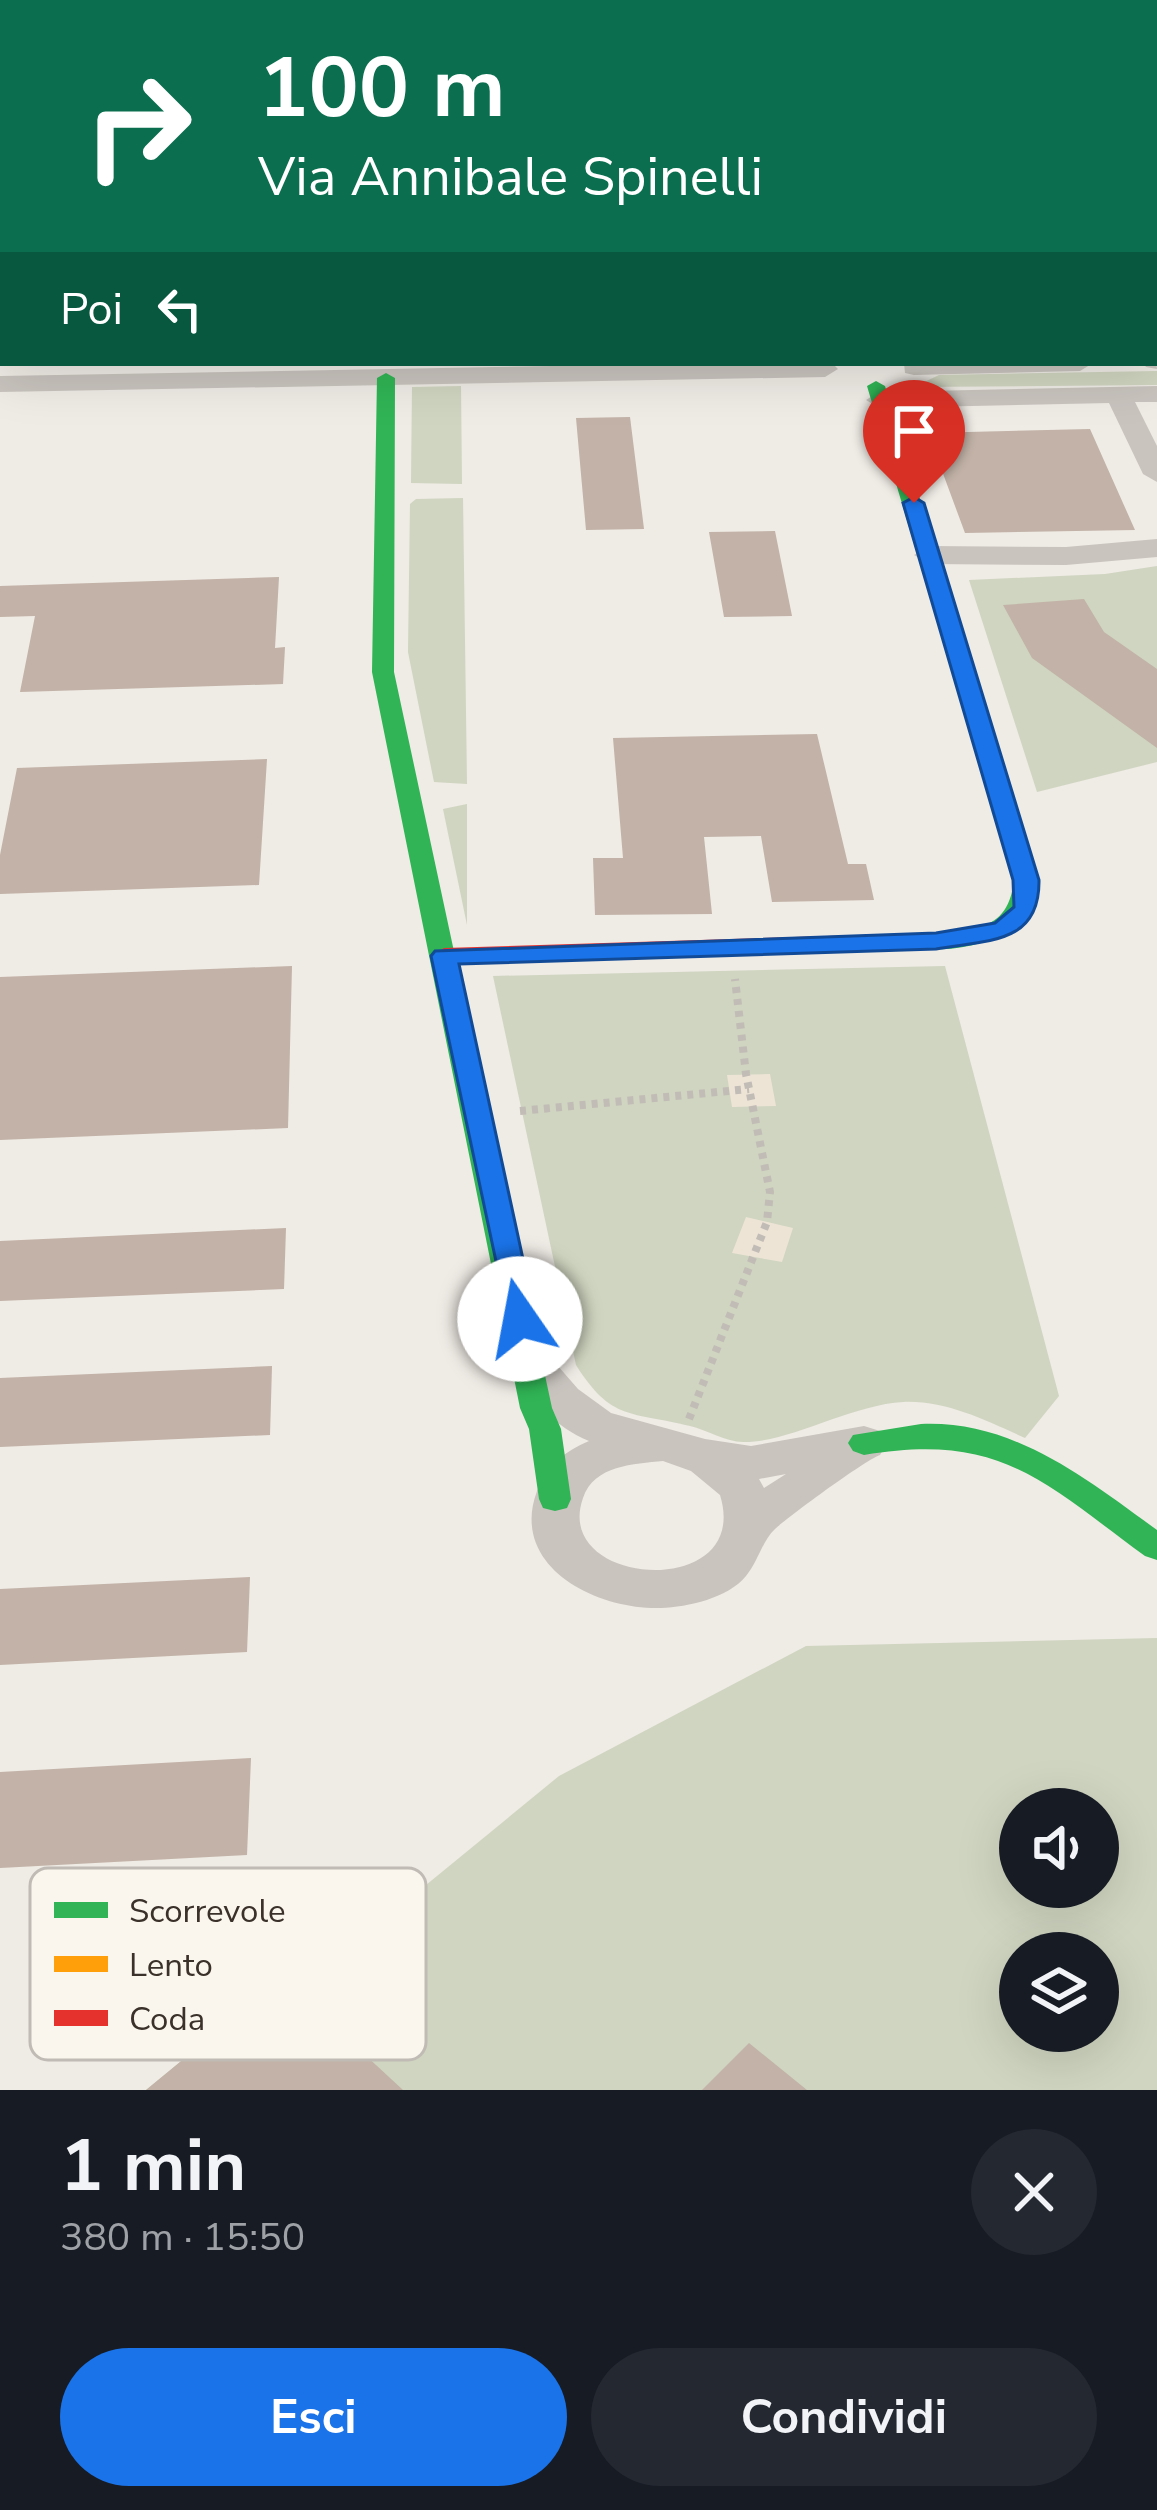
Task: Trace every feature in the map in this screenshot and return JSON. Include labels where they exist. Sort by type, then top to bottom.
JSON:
[{"type":"street","points":[[0,384],[825,366],[837,379],[878,393],[1157,394]]},
{"type":"street","points":[[878,393],[901,381],[911,366]]},
{"type":"street","points":[[386,378],[382,672],[529,1361],[558,1540],[572,1560],[620,1586],[649,1590],[706,1579],[728,1564],[743,1545],[749,1523],[738,1484],[683,1441],[633,1446],[595,1458],[566,1480],[555,1499]]},
{"type":"street","points":[[444,956],[936,941],[975,938],[1003,929],[1022,916],[1026,880],[878,393]]},
{"type":"street","points":[[1118,395],[1157,474]]},
{"type":"street","points":[[928,555],[1066,556],[1157,548]]},
{"type":"street","points":[[529,1361],[575,1414],[634,1440],[683,1441],[751,1463],[908,1436],[966,1437],[1033,1466],[1157,1546]]},
{"type":"street","points":[[749,1523],[864,1443]]},
{"type":"path","points":[[683,1441],[767,1222],[770,1192],[749,1089],[733,965]]},
{"type":"path","points":[[512,1111],[749,1089]]},
{"type":"green space","points":[[1157,371],[1157,385],[914,387],[939,375]]},
{"type":"green space","points":[[461,386],[462,484],[411,483],[412,387]]},
{"type":"green space","points":[[463,498],[467,784],[434,782],[408,652],[410,504],[416,499]]},
{"type":"green space","points":[[1157,566],[1157,762],[1037,792],[969,580],[1105,574]]},
{"type":"green space","points":[[467,804],[467,925],[443,809]]},
{"type":"green space","points":[[945,966],[1059,1396],[1025,1438],[950,1408],[919,1402],[883,1405],[780,1437],[743,1442],[612,1405],[576,1365],[493,976]]},
{"type":"green space","points":[[1157,1638],[1157,2090],[146,2090],[182,2060],[426,2060],[426,1885],[559,1776],[806,1646]]},
{"type":"shaded area","points":[[770,1074],[776,1106],[732,1107],[727,1075]]},
{"type":"shaded area","points":[[746,1217],[793,1228],[782,1262],[732,1253]]},
{"type":"building","points":[[630,417],[644,529],[586,530],[576,418]]},
{"type":"building","points":[[1090,429],[1135,530],[965,533],[928,433]]},
{"type":"building","points":[[775,531],[792,616],[724,617],[709,532]]},
{"type":"building","points":[[279,577],[275,648],[285,647],[283,684],[20,692],[35,616],[0,617],[0,586]]},
{"type":"building","points":[[1084,599],[1104,632],[1157,669],[1157,748],[1032,658],[1003,605]]},
{"type":"building","points":[[817,734],[848,864],[866,864],[874,900],[772,902],[761,836],[704,837],[712,914],[595,915],[593,858],[623,858],[613,738]]},
{"type":"building","points":[[267,759],[259,885],[0,894],[0,855],[17,768]]},
{"type":"building","points":[[292,966],[288,1128],[0,1140],[0,977]]},
{"type":"building","points":[[286,1228],[284,1289],[0,1301],[0,1241]]},
{"type":"building","points":[[272,1366],[270,1435],[0,1447],[0,1378]]},
{"type":"building","points":[[250,1577],[247,1652],[0,1665],[0,1589]]},
{"type":"building","points":[[251,1758],[247,1855],[0,1868],[0,1772]]},
{"type":"building","points":[[749,2043],[807,2090],[702,2090]]},
{"type":"building","points":[[182,2060],[371,2060],[403,2090],[146,2090]]},
{"type":"traffic: fast","points":[[386,378],[383,672],[536,1408],[545,1429],[555,1499]]},
{"type":"traffic: fast","points":[[876,386],[1026,880],[1024,899],[1007,924],[977,936],[925,941]]},
{"type":"traffic: fast","points":[[864,1443],[933,1435],[984,1442],[1037,1464],[1157,1547]]},
{"type":"traffic: jam","points":[[444,956],[925,941]]},
{"type":"route","points":[[520,1319],[444,956],[975,938],[1003,929],[1027,907],[1026,880],[914,503]]}]
